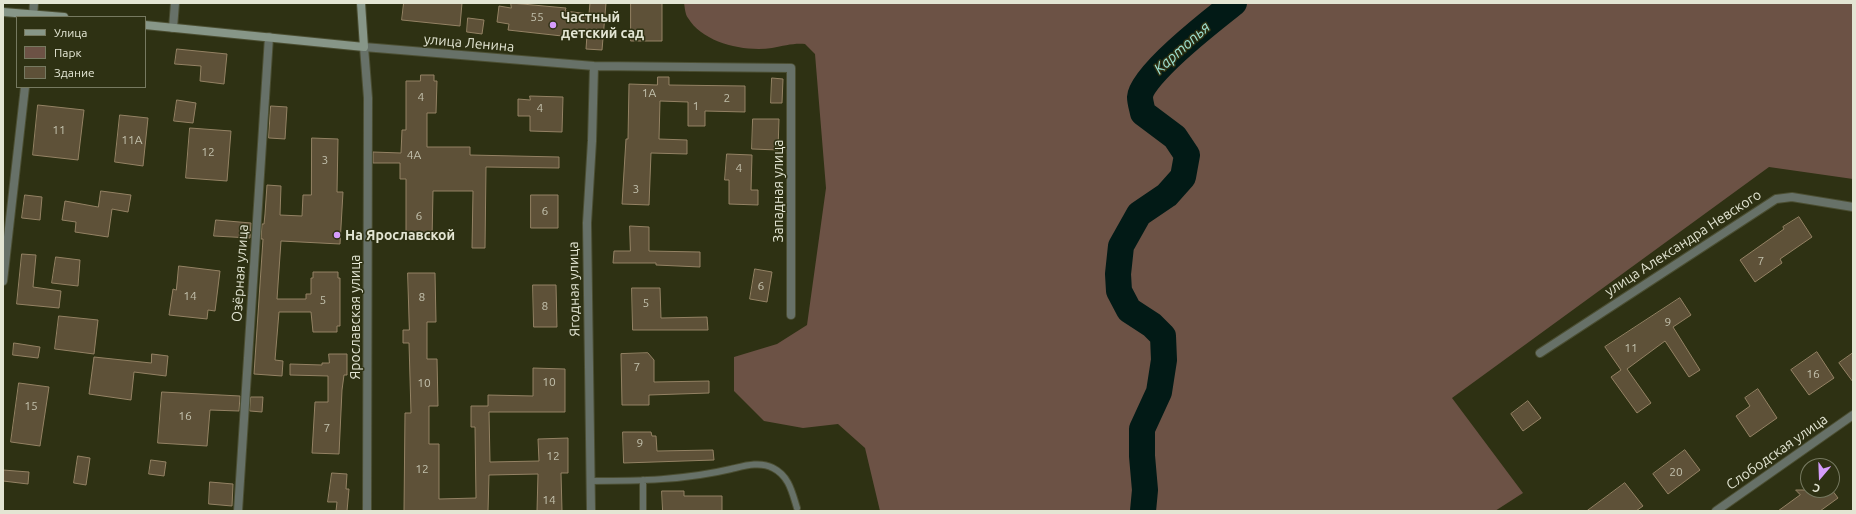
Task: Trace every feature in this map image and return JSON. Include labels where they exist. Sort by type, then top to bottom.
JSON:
[{"type":"main road","name":"Ярославская улица","points":[[361,3],[364,47]]},
{"type":"main road","points":[[3,12],[33,16]]},
{"type":"main road","name":"улица Ленина","points":[[146,25],[364,47]]},
{"type":"street","points":[[33,16],[34,3]]},
{"type":"street","points":[[173,28],[174,3]]},
{"type":"street","name":"Озёрная улица","points":[[238,511],[268,37]]},
{"type":"street","name":"улица Ленина","points":[[364,47],[552,64],[594,66],[791,68]]},
{"type":"street","name":"Ярославская улица","points":[[364,47],[368,98],[367,511]]},
{"type":"street","name":"Ягодная улица","points":[[591,511],[587,223],[592,141],[594,66]]},
{"type":"street","name":"Западная улица","points":[[791,68],[791,315]]},
{"type":"street","points":[[3,281],[25,88]]},
{"type":"street","name":"улица Александра Невского","points":[[1540,353],[1776,199],[1792,197],[1853,207]]},
{"type":"street","name":"Слободская улица","points":[[1716,511],[1853,415]]},
{"type":"lane","points":[[591,481],[642,480],[696,476],[763,464],[772,468],[787,480],[797,508]]},
{"type":"lane","points":[[642,480],[643,511]]},
{"type":"green space","points":[[684,3],[1853,3],[1853,179],[1769,167],[1452,398],[1523,493],[1495,511],[880,511],[865,448],[838,424],[803,428],[764,421],[734,391],[734,357],[777,344],[807,325],[826,188],[815,54],[805,44],[749,49],[714,40],[695,27],[687,16]]},
{"type":"building","points":[[404,3],[462,3],[460,26],[402,20]]},
{"type":"building","points":[[511,3],[566,8],[565,11],[589,14],[590,3],[606,3],[602,50],[586,49],[587,35],[563,32],[562,36],[508,30],[509,24],[497,22],[499,6],[511,8]]},
{"type":"building","points":[[631,3],[662,3],[662,41],[631,41]]},
{"type":"building","points":[[468,18],[484,20],[482,34],[467,32]]},
{"type":"building","points":[[177,49],[227,54],[224,84],[200,81],[201,66],[175,64]]},
{"type":"building","points":[[421,75],[434,75],[434,81],[437,81],[436,113],[427,113],[427,147],[470,147],[470,155],[559,157],[559,168],[486,167],[485,248],[472,248],[473,191],[433,191],[432,239],[406,239],[406,179],[400,179],[400,163],[373,163],[373,152],[401,153],[402,130],[406,130],[406,81],[420,81]]},
{"type":"building","points":[[658,77],[669,77],[669,85],[745,86],[745,112],[705,111],[705,126],[688,126],[688,102],[660,101],[659,139],[687,140],[687,154],[651,153],[649,205],[622,204],[626,139],[628,139],[629,84],[657,85]]},
{"type":"building","points":[[772,78],[783,79],[782,103],[771,103]]},
{"type":"building","points":[[530,96],[563,97],[562,132],[530,131],[530,116],[518,116],[518,99],[530,100]]},
{"type":"building","points":[[177,100],[196,103],[193,123],[174,121]]},
{"type":"building","points":[[38,105],[84,110],[78,160],[33,155]]},
{"type":"building","points":[[271,106],[287,107],[285,139],[269,138]]},
{"type":"building","points":[[120,115],[148,118],[143,166],[115,162]]},
{"type":"building","points":[[753,119],[779,119],[778,150],[752,149]]},
{"type":"building","points":[[190,128],[231,131],[227,181],[186,178]]},
{"type":"building","points":[[312,138],[338,139],[337,192],[343,192],[340,244],[281,241],[277,299],[306,299],[306,294],[311,294],[311,278],[313,278],[313,272],[338,272],[338,278],[340,278],[340,326],[337,326],[337,332],[313,332],[311,312],[279,312],[275,360],[283,361],[282,376],[254,374],[263,239],[261,239],[262,224],[264,224],[267,185],[281,186],[280,215],[302,216],[303,195],[311,195]]},
{"type":"building","points":[[727,154],[752,155],[751,190],[758,190],[758,205],[729,204],[729,180],[725,180]]},
{"type":"building","points":[[101,191],[131,195],[128,212],[112,209],[108,237],[75,232],[76,222],[62,220],[65,201],[98,207]]},
{"type":"building","points":[[25,195],[42,197],[40,220],[22,218]]},
{"type":"building","points":[[531,195],[558,195],[558,228],[531,228]]},
{"type":"building","points":[[1799,217],[1812,237],[1780,259],[1782,263],[1755,282],[1740,260],[1784,229],[1783,227]]},
{"type":"building","points":[[216,220],[251,223],[250,238],[214,236]]},
{"type":"building","points":[[630,226],[649,227],[649,251],[700,252],[700,267],[656,265],[656,263],[613,263],[614,251],[630,251]]},
{"type":"building","points":[[22,254],[36,255],[33,287],[61,291],[59,308],[17,304]]},
{"type":"building","points":[[56,257],[80,260],[78,286],[52,283]]},
{"type":"building","points":[[179,266],[220,271],[215,311],[208,310],[207,319],[169,315],[173,289],[176,290]]},
{"type":"building","points":[[755,269],[772,272],[767,302],[750,299]]},
{"type":"building","points":[[408,273],[435,273],[436,322],[427,322],[427,359],[437,359],[438,406],[429,406],[429,444],[439,444],[439,499],[476,498],[475,427],[471,427],[471,406],[488,406],[488,395],[533,396],[533,368],[565,369],[565,412],[489,412],[490,462],[539,461],[538,439],[568,438],[568,473],[561,473],[562,511],[537,511],[538,474],[489,475],[488,511],[404,511],[405,413],[411,413],[409,343],[403,343],[403,330],[409,330]]},
{"type":"building","points":[[533,285],[556,285],[557,327],[534,327]]},
{"type":"building","points":[[632,288],[660,288],[661,318],[707,317],[708,330],[633,330]]},
{"type":"building","points":[[1680,298],[1691,315],[1673,327],[1700,370],[1689,377],[1665,341],[1627,369],[1651,403],[1637,413],[1611,377],[1621,370],[1605,347]]},
{"type":"building","points":[[59,316],[98,320],[94,354],[55,349]]},
{"type":"building","points":[[14,343],[40,347],[38,358],[13,355]]},
{"type":"building","points":[[1817,352],[1834,378],[1809,395],[1791,370]]},
{"type":"building","points":[[648,353],[654,360],[654,382],[709,381],[709,393],[649,395],[649,405],[622,405],[621,354]]},
{"type":"building","points":[[1853,353],[1853,382],[1839,363]]},
{"type":"building","points":[[152,354],[168,356],[166,376],[134,372],[131,400],[89,394],[94,357],[151,363]]},
{"type":"building","points":[[329,354],[347,354],[347,375],[344,375],[342,390],[339,454],[312,453],[315,402],[328,402],[328,376],[290,375],[290,364],[322,365],[322,363],[329,363]]},
{"type":"building","points":[[19,383],[49,387],[40,446],[11,442]]},
{"type":"building","points":[[1758,389],[1777,418],[1750,437],[1736,416],[1750,406],[1745,398]]},
{"type":"building","points":[[162,392],[240,396],[239,411],[210,410],[207,446],[158,443]]},
{"type":"building","points":[[251,397],[263,397],[262,412],[250,411]]},
{"type":"building","points":[[1528,401],[1541,418],[1523,431],[1511,414]]},
{"type":"building","points":[[623,432],[651,432],[652,436],[656,436],[657,451],[713,450],[714,460],[624,463]]},
{"type":"building","points":[[1685,450],[1700,470],[1668,494],[1653,474]]},
{"type":"building","points":[[78,456],[90,458],[86,485],[74,483]]},
{"type":"building","points":[[151,460],[166,462],[164,476],[149,474]]},
{"type":"building","points":[[3,470],[29,472],[28,484],[3,481]]},
{"type":"building","points":[[332,473],[347,474],[346,489],[349,489],[347,511],[336,511],[337,502],[328,502]]},
{"type":"building","points":[[210,482],[233,484],[232,506],[209,504]]},
{"type":"building","points":[[1625,483],[1643,506],[1636,511],[1587,511]]},
{"type":"building","points":[[662,491],[684,491],[684,496],[722,496],[722,511],[663,511]]},
{"type":"building","points":[[1800,495],[1800,498],[1838,498],[1820,511],[1778,511]]},
{"type":"waterway","name":"Картопья","points":[[1143,511],[1145,490],[1142,456],[1142,429],[1159,392],[1164,360],[1163,336],[1152,325],[1129,310],[1119,291],[1118,274],[1121,246],[1139,214],[1167,195],[1183,177],[1187,155],[1175,137],[1143,113],[1140,97],[1144,87],[1152,75],[1180,47],[1234,3]]},
{"type":"place","name":"Частный детский сад","points":[[553,25]]},
{"type":"place","name":"На Ярославской","points":[[337,235]]}]
